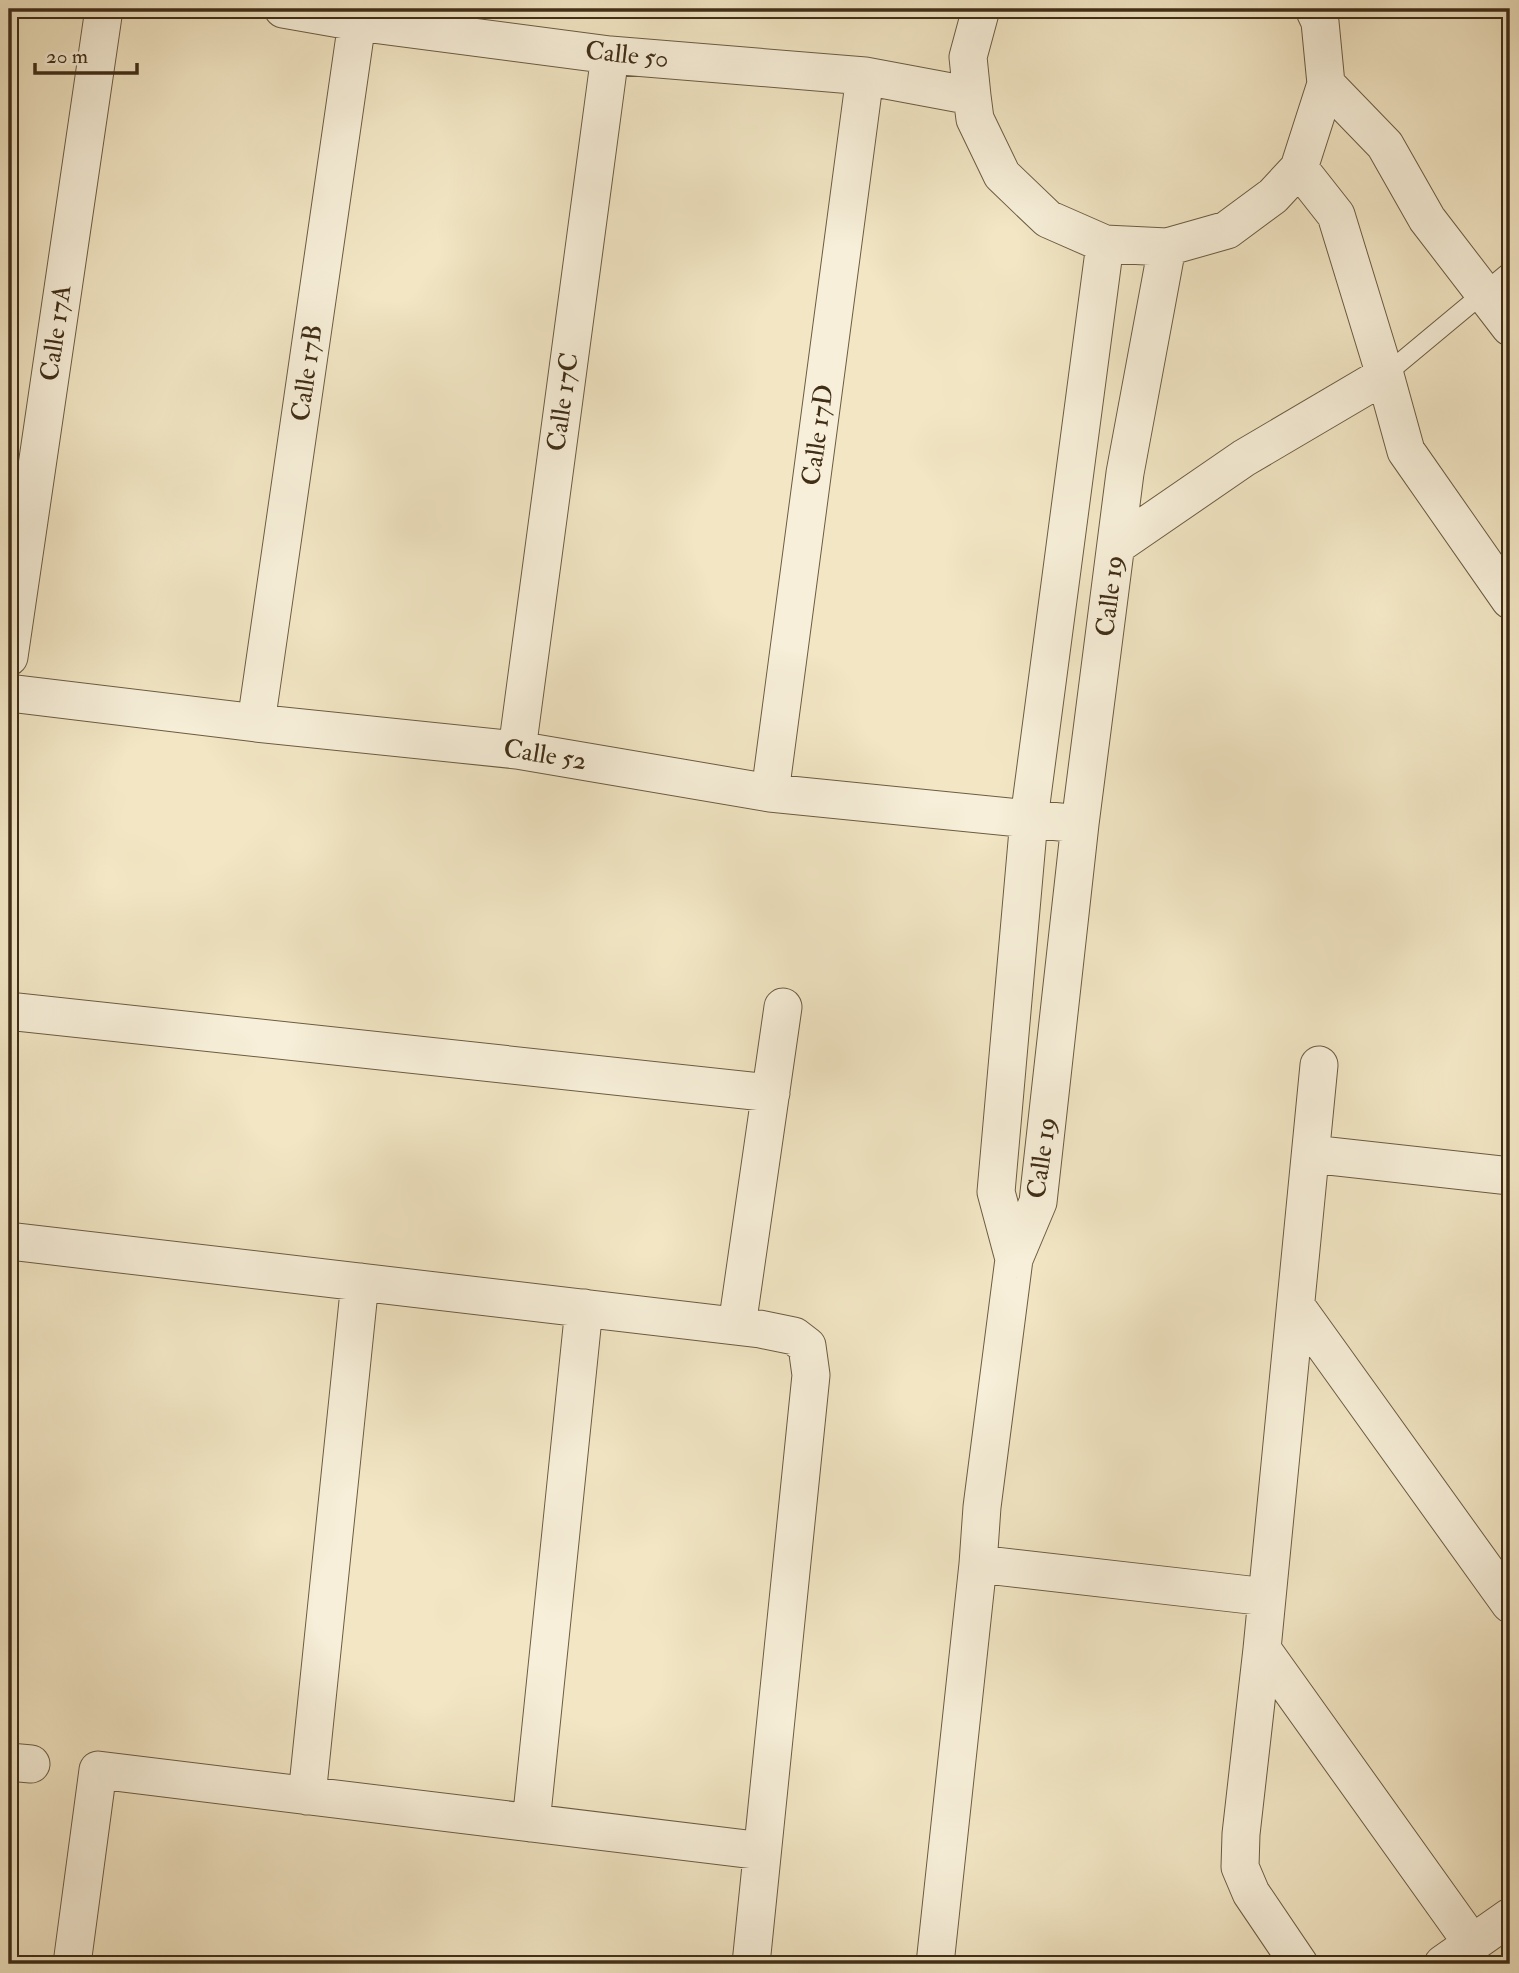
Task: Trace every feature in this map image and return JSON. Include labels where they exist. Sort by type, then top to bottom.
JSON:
[{"type":"street","name":"Calle 17A","points":[[9,657],[104,9]]},
{"type":"street","name":"Calle 50","points":[[283,9],[357,22],[610,55],[865,76],[972,96]]},
{"type":"street","points":[[982,9],[968,57],[972,96],[975,119],[1002,175],[1048,219],[1105,244],[1167,247],[1227,230],[1273,196],[1299,168],[1326,84],[1320,22],[1314,9]]},
{"type":"street","name":"Calle 17B","points":[[256,723],[357,22]]},
{"type":"street","name":"Calle 17C","points":[[517,750],[610,55]]},
{"type":"street","name":"Calle 17D","points":[[771,793],[865,76]]},
{"type":"street","points":[[1326,84],[1385,145],[1427,219],[1498,282],[1510,327]]},
{"type":"street","points":[[1299,168],[1336,215],[1406,451],[1510,600]]},
{"type":"street","name":"Calle 19","points":[[1014,1259],[996,1192],[1029,819],[1105,244]]},
{"type":"street","name":"Calle 19","points":[[1014,1259],[1038,1202],[1080,824],[1125,472],[1167,247]]},
{"type":"street","points":[[1116,546],[1244,458],[1385,375]]},
{"type":"street","name":"Calle 52","points":[[9,693],[256,723],[517,750],[771,793],[1080,824]]},
{"type":"street","points":[[737,1326],[783,1007]]},
{"type":"street","points":[[9,1013],[771,1093]]},
{"type":"street","points":[[1299,1964],[1251,1893],[1240,1867],[1241,1834],[1262,1649],[1319,1065]]},
{"type":"street","points":[[1311,1154],[1504,1184]]},
{"type":"street","points":[[9,1241],[737,1326],[794,1336],[807,1346],[810,1375],[751,1964]]},
{"type":"street","points":[[935,1964],[982,1507],[1014,1259]]},
{"type":"street","points":[[307,1796],[360,1282]]},
{"type":"street","points":[[1296,1306],[1510,1604]]},
{"type":"street","points":[[531,1823],[584,1308]]},
{"type":"street","points":[[978,1564],[1267,1597]]},
{"type":"street","points":[[1262,1649],[1472,1943]]},
{"type":"street","points":[[72,1964],[98,1770],[762,1852]]},
{"type":"street","points":[[1443,1964],[1510,1917]]},
{"type":"lane","points":[[1385,375],[1498,282]]}]
